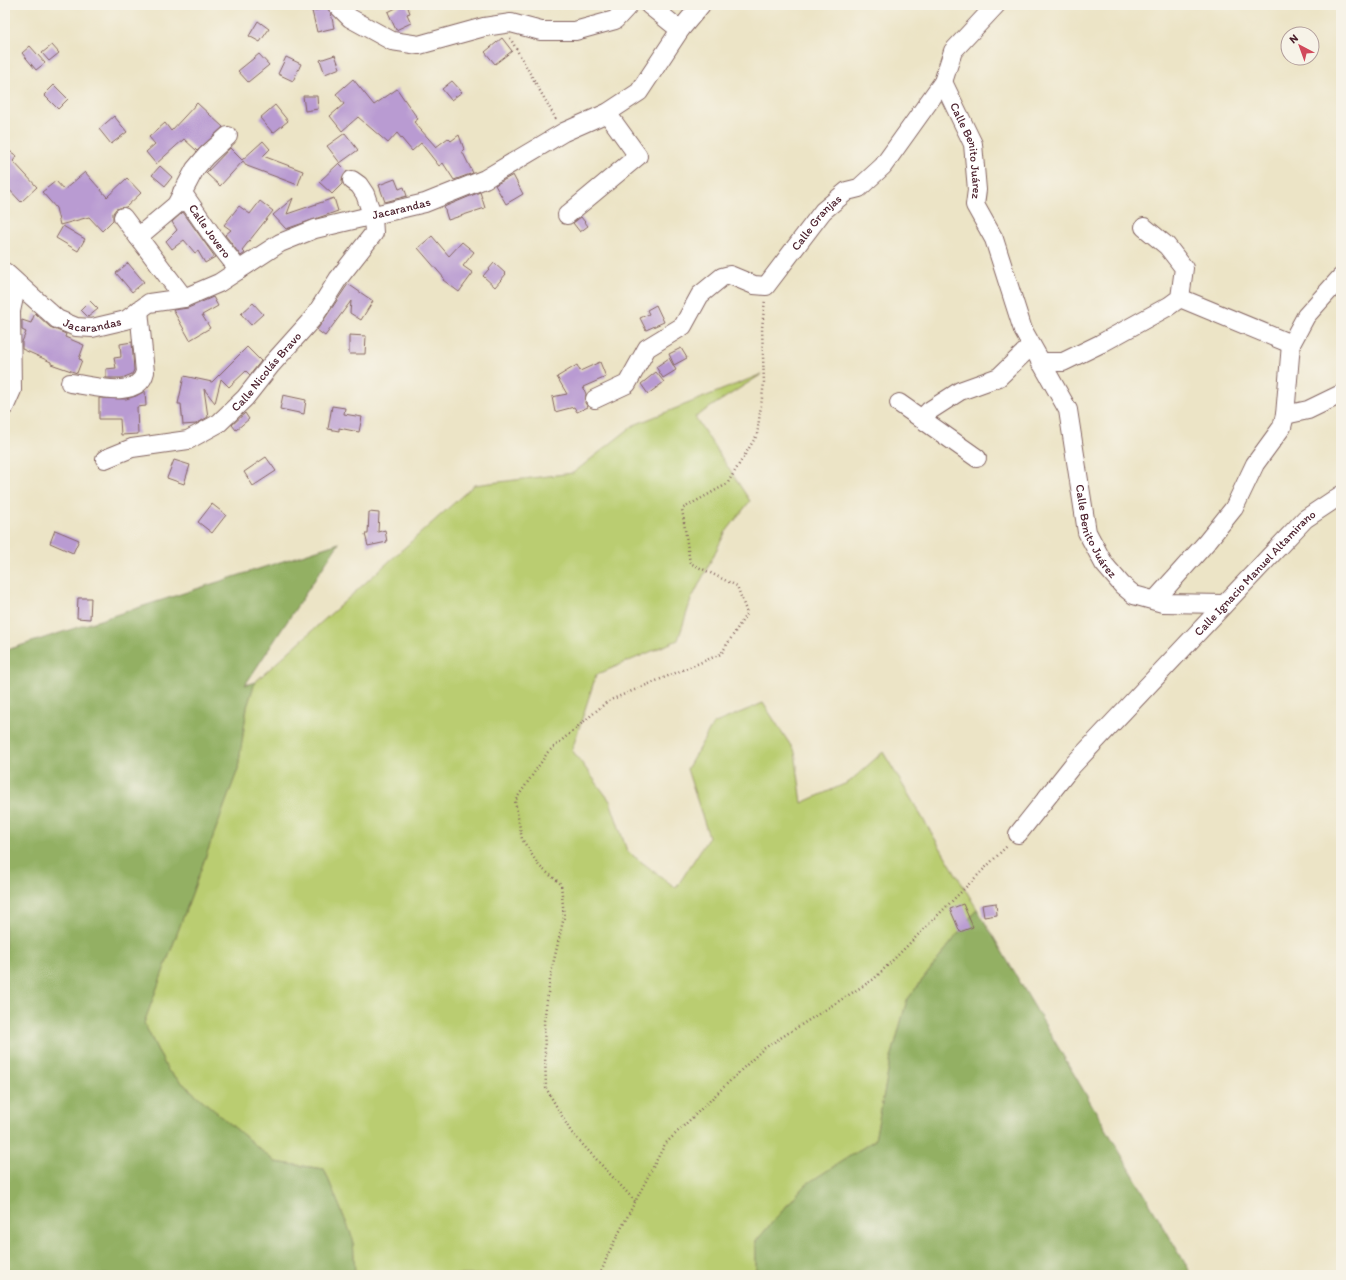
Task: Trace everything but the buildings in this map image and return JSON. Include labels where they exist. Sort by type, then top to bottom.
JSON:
[{"type":"street","points":[[338,5],[350,18],[392,41],[419,45],[484,27],[510,23],[541,31],[575,31],[615,20],[629,5]]},
{"type":"street","points":[[649,5],[680,30]]},
{"type":"street","name":"Jacarandas","points":[[11,278],[57,319],[76,327],[92,328],[126,320],[149,303],[184,298],[219,284],[280,243],[315,229],[425,204],[485,179],[564,132],[607,112],[639,92],[680,30],[701,5]]},
{"type":"street","name":"Calle Granjas","points":[[766,286],[823,211],[847,191],[859,188],[883,166],[943,82],[953,50],[996,5]]},
{"type":"street","name":"Calle Benito Juárez","points":[[943,82],[973,144],[977,190],[975,204],[994,239],[1023,330],[1068,410],[1087,532],[1104,564],[1122,585],[1134,595],[1163,603],[1224,604]]},
{"type":"street","points":[[567,215],[638,156],[607,112]]},
{"type":"street","points":[[138,237],[176,204],[195,169],[228,136]]},
{"type":"street","points":[[352,180],[359,185],[365,194],[373,217]]},
{"type":"street","name":"Calle Jovero","points":[[182,192],[214,238],[239,270]]},
{"type":"street","points":[[123,217],[184,298]]},
{"type":"street","name":"Calle Nicolás Bravo","points":[[105,459],[132,448],[188,440],[219,423],[245,398],[271,365],[314,317],[338,279],[374,233],[373,217]]},
{"type":"street","points":[[1040,362],[1063,362],[1100,344],[1162,310],[1180,298],[1184,268],[1167,246],[1144,227]]},
{"type":"street","points":[[595,400],[627,384],[647,348],[683,326],[700,295],[722,277],[730,275],[754,285],[766,286]]},
{"type":"street","points":[[1155,600],[1206,544],[1234,508],[1255,464],[1282,427],[1285,414],[1291,344],[1306,316],[1341,277]]},
{"type":"street","points":[[8,398],[11,278]]},
{"type":"street","points":[[1180,298],[1291,344]]},
{"type":"street","points":[[70,383],[88,384],[112,390],[137,385],[143,379],[145,372],[139,310]]},
{"type":"street","points":[[921,419],[929,411],[960,391],[999,377],[1031,346]]},
{"type":"street","points":[[1285,414],[1308,410],[1341,394]]},
{"type":"street","points":[[899,403],[977,458]]},
{"type":"street","name":"Calle Ignacio Manuel Altamirano","points":[[1018,834],[1072,766],[1305,519],[1341,496]]},
{"type":"path","points":[[510,23],[508,35],[564,132]]},
{"type":"path","points":[[635,1201],[571,1132],[546,1088],[544,1021],[551,973],[564,917],[561,884],[539,866],[522,839],[516,801],[548,752],[608,701],[720,654],[747,613],[737,586],[690,563],[682,509],[727,484],[757,435],[764,383],[762,328],[766,286]]},
{"type":"path","points":[[600,1275],[609,1252],[665,1144],[763,1049],[874,979],[1018,834]]},
{"type":"green space","points":[[762,374],[695,417],[750,501],[725,533],[691,600],[678,640],[596,675],[572,750],[610,801],[627,851],[676,888],[709,837],[687,769],[713,724],[763,703],[795,752],[802,803],[849,782],[883,752],[977,909],[907,1000],[890,1062],[875,1140],[805,1185],[756,1241],[756,1275],[355,1275],[353,1239],[324,1169],[275,1162],[168,1071],[144,1023],[238,769],[247,707],[255,682],[474,485],[573,473],[634,425]]},
{"type":"green space","points":[[339,543],[245,685],[255,682],[247,707],[238,769],[144,1023],[168,1071],[275,1162],[324,1169],[353,1239],[355,1275],[5,1275],[5,653],[10,649]]},
{"type":"green space","points":[[977,909],[1192,1275],[756,1275],[756,1241],[805,1185],[875,1140],[890,1062],[907,1000]]}]
